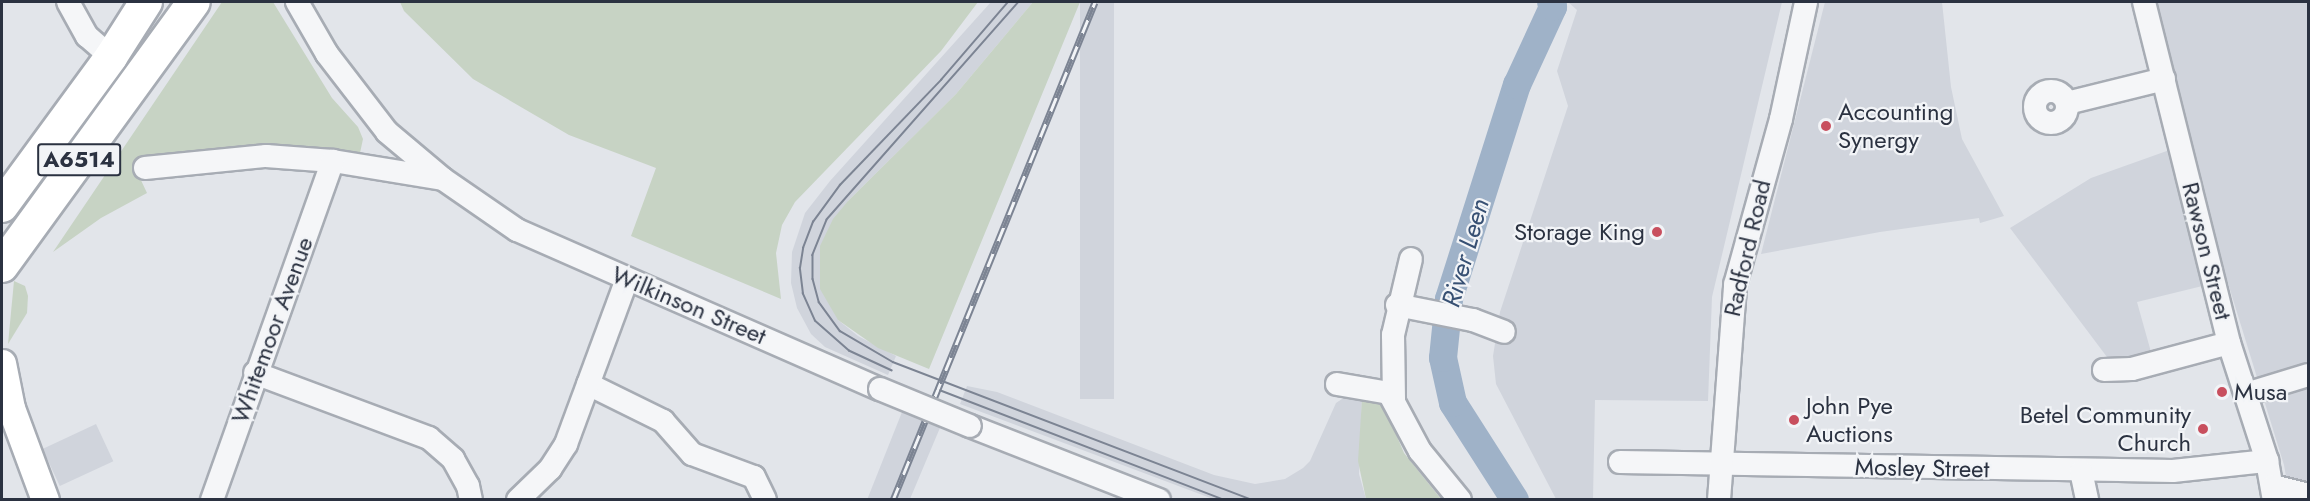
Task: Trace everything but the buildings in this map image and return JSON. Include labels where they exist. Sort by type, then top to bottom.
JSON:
[{"type":"highway","name":"A6514","points":[[3,202],[111,57],[146,2]]},
{"type":"highway","points":[[111,57],[168,2]]},
{"type":"highway","name":"A6514","points":[[2,266],[194,2]]},
{"type":"main road","points":[[2,363],[11,408],[45,500]]},
{"type":"main road","points":[[2,422],[38,500]]},
{"type":"street","points":[[68,2],[87,36],[111,57]]},
{"type":"street","name":"Wilkinson Street","points":[[297,2],[327,54],[387,132],[443,179],[517,230],[880,389],[1159,500]]},
{"type":"street","name":"Radford Road","points":[[1719,500],[1734,285],[1780,119],[1806,2]]},
{"type":"street","name":"Rawson Street","points":[[2144,2],[2229,343],[2267,461],[2274,493]]},
{"type":"street","points":[[2067,103],[2164,79]]},
{"type":"street","points":[[145,168],[266,156],[333,161],[443,179]]},
{"type":"street","name":"Whitemoor Avenue","points":[[212,500],[255,373],[333,161]]},
{"type":"street","points":[[1411,259],[1397,305],[1392,358],[1394,399],[1420,451],[1460,500]]},
{"type":"street","points":[[528,497],[566,444],[627,279]]},
{"type":"street","points":[[1397,305],[1473,320],[1504,332]]},
{"type":"street","points":[[2104,370],[2132,369],[2229,343]]},
{"type":"street","points":[[255,373],[429,438],[453,459],[468,486],[471,500]]},
{"type":"street","points":[[2246,394],[2308,375]]},
{"type":"street","points":[[588,384],[663,421],[692,454],[754,477],[765,500]]},
{"type":"street","points":[[1337,384],[1381,390],[1394,399]]},
{"type":"street","name":"Mosley Street","points":[[1620,462],[1721,466],[2174,471],[2267,461]]},
{"type":"street","points":[[2081,471],[2087,500]]},
{"type":"street","points":[[2274,493],[2308,495]]},
{"type":"shaded area","points":[[991,2],[1033,2],[956,94],[848,201],[838,320],[858,336],[896,356],[888,375],[825,347],[811,334],[797,308],[791,283],[792,252],[805,213],[830,181]]},
{"type":"shaded area","points":[[1080,2],[1114,2],[1114,399],[1080,399]]},
{"type":"shaded area","points":[[1568,2],[1782,2],[1712,297],[1708,401],[1595,400],[1593,499],[1556,499],[1496,384],[1493,356],[1500,312],[1568,106],[1557,71],[1577,10]]},
{"type":"shaded area","points":[[1825,2],[1942,2],[1951,87],[1962,139],[2004,216],[1980,223],[1979,218],[1880,232],[1761,254]]},
{"type":"shaded area","points":[[2155,2],[2308,2],[2308,499],[2290,499],[2284,465],[2227,280],[2137,302],[2151,352],[2110,361],[2010,228],[2091,178],[2192,142]]},
{"type":"shaded area","points":[[967,386],[997,392],[1214,475],[1255,484],[1285,479],[1303,468],[1310,461],[1336,403],[1345,397],[1362,399],[1359,474],[1366,499],[1213,499],[960,404]]},
{"type":"shaded area","points":[[904,407],[942,423],[910,499],[867,500]]},
{"type":"shaded area","points":[[96,424],[113,461],[60,486],[43,449]]},
{"type":"green space","points":[[222,2],[273,2],[332,98],[358,127],[363,139],[360,153],[251,146],[164,154],[139,176],[147,193],[101,218],[53,252]]},
{"type":"green space","points":[[400,2],[978,2],[941,51],[795,202],[782,225],[776,253],[781,299],[631,236],[656,168],[569,135],[473,79],[404,11]]},
{"type":"green space","points":[[1033,2],[1080,2],[929,369],[878,348],[838,320],[820,289],[820,246],[833,219],[848,201],[956,94]]},
{"type":"green space","points":[[14,281],[25,286],[28,296],[27,313],[8,344]]},
{"type":"green space","points":[[1362,399],[1384,406],[1404,453],[1441,499],[1366,499],[1358,461]]},
{"type":"waterway","name":"River Leen","points":[[1515,500],[1453,403],[1443,358],[1449,299],[1517,85],[1553,7],[1551,2]]},
{"type":"tram line","points":[[892,371],[849,351],[815,321],[803,294],[800,268],[803,248],[813,222],[840,185],[941,80],[1008,2]]},
{"type":"tram line","points":[[1019,2],[827,220],[813,255],[813,279],[819,302],[840,331],[893,362],[1252,500]]},
{"type":"tram line","points":[[937,389],[1225,500]]},
{"type":"railway","points":[[893,500],[1095,2]]},
{"type":"place","name":"Accounting Synergy","points":[[1826,126]]},
{"type":"place","name":"Storage King","points":[[1657,232]]},
{"type":"place","name":"Musa","points":[[2222,392]]},
{"type":"place","name":"John Pye Auctions","points":[[1794,420]]},
{"type":"place","name":"Betel Community Church","points":[[2203,429]]}]
